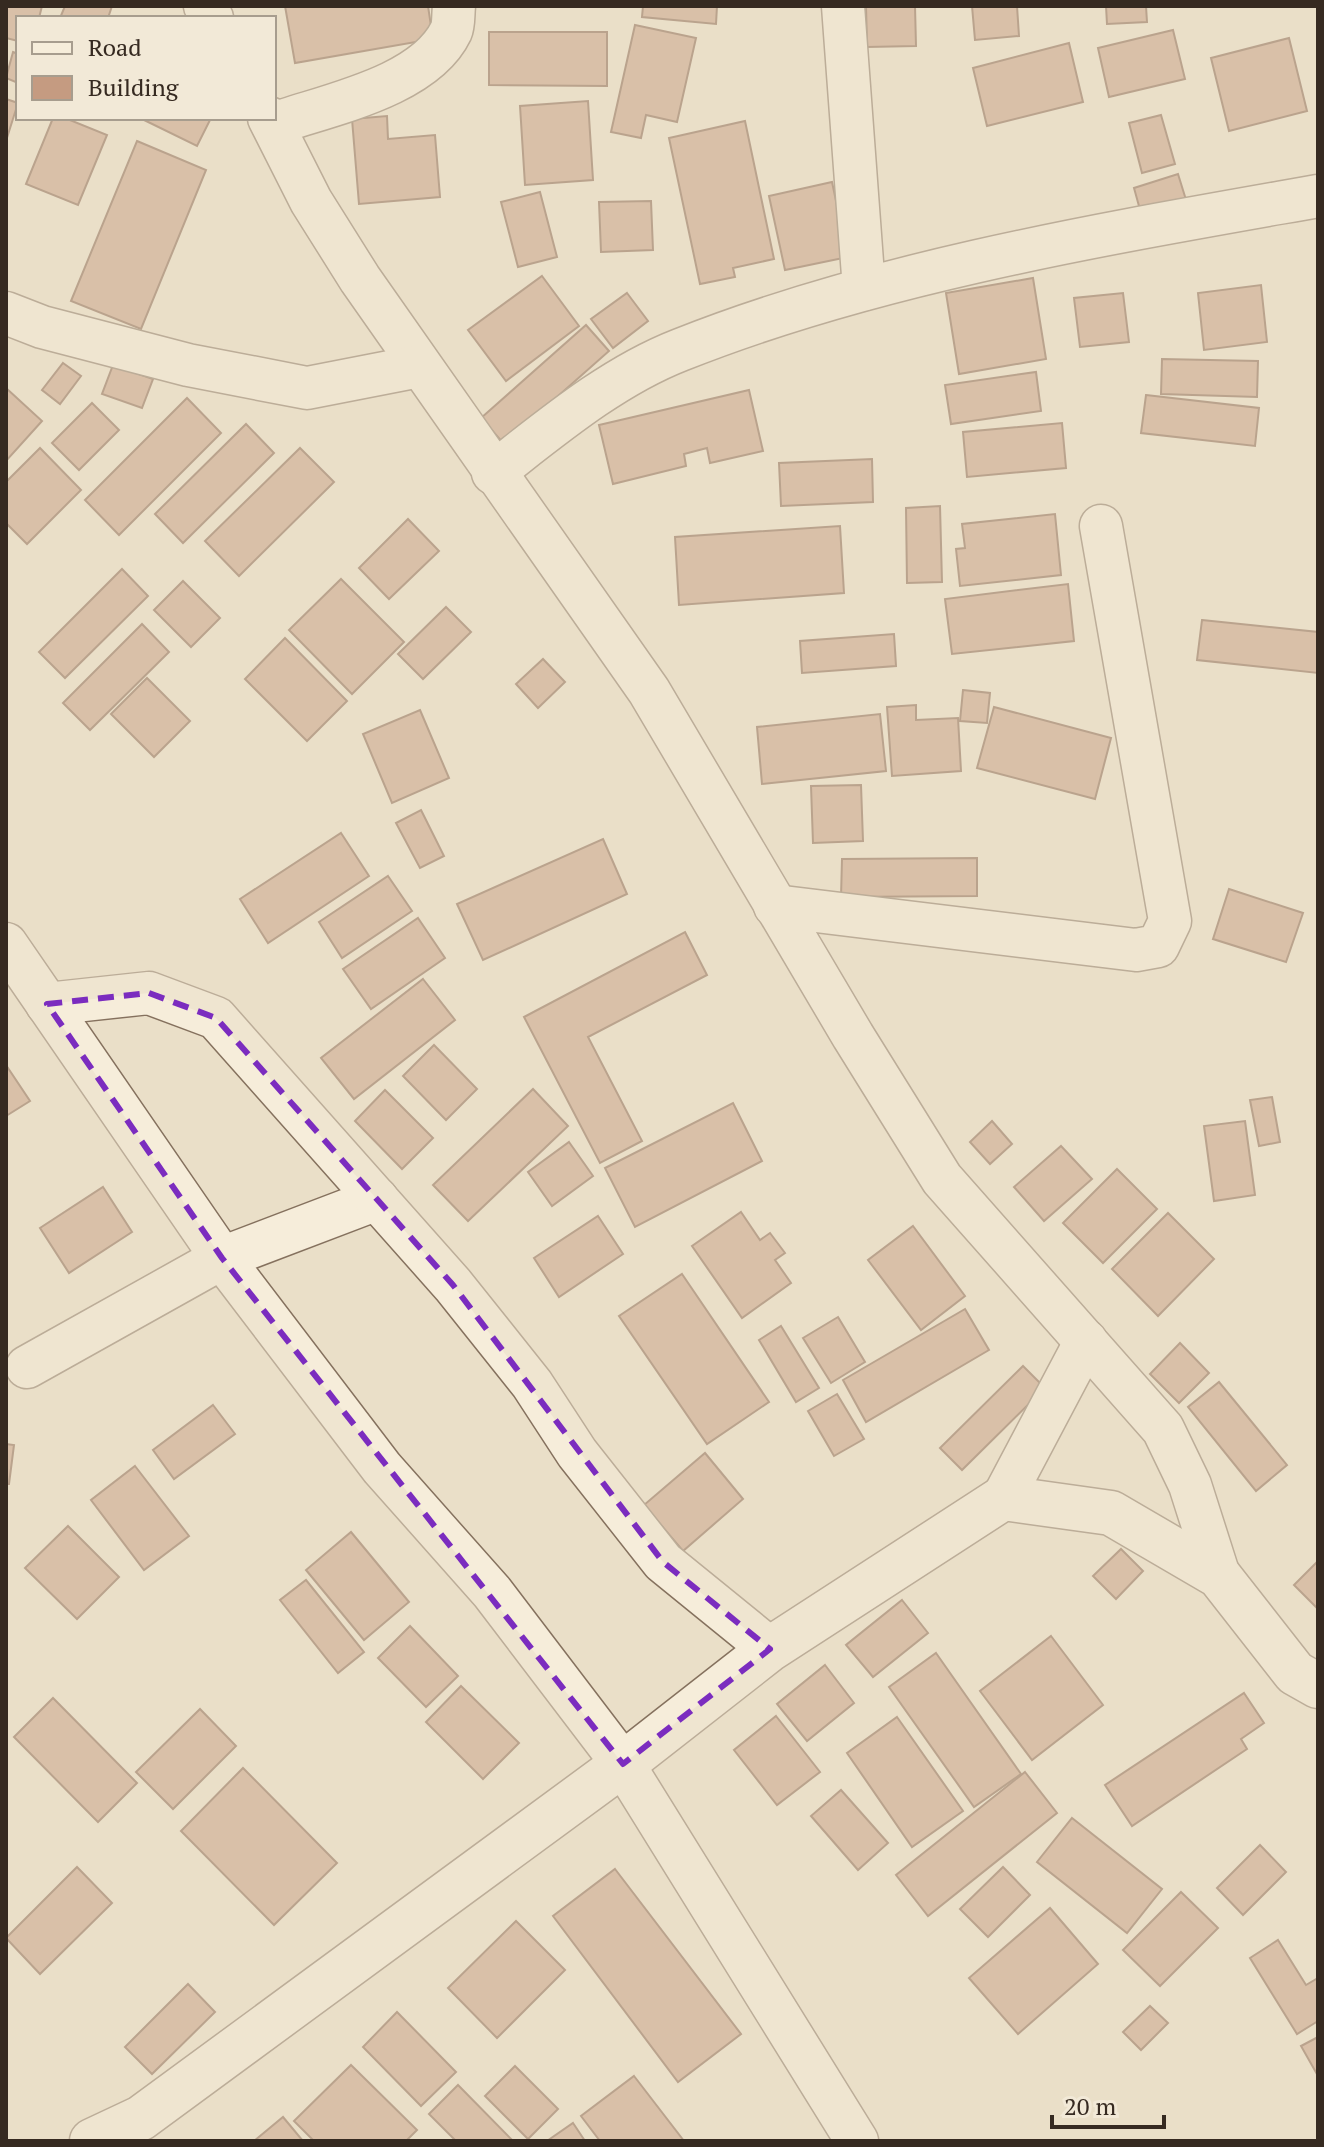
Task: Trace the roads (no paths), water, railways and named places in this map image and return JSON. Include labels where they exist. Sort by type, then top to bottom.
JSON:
[{"type":"street","points":[[276,119],[398,80],[428,62],[452,29],[454,6]]},
{"type":"street","points":[[843,6],[864,289]]},
{"type":"street","points":[[271,121],[311,201],[420,366],[649,691],[775,906],[942,1179],[1163,1429],[1190,1485],[1219,1576]]},
{"type":"street","points":[[493,473],[579,406],[678,350],[864,289],[1127,230],[1318,196]]},
{"type":"street","points":[[6,313],[42,327],[188,365],[307,388],[420,366]]},
{"type":"street","points":[[775,906],[1136,950],[1158,946],[1170,921],[1101,526]]},
{"type":"street","points":[[6,944],[222,1258],[382,1468],[492,1592],[623,1764],[857,2141]]},
{"type":"street","points":[[47,1004],[149,993],[216,1018],[377,1199],[532,1384],[577,1453],[663,1562],[770,1649]]},
{"type":"street","points":[[27,1367],[222,1258],[377,1199]]},
{"type":"street","points":[[92,2141],[141,2118],[623,1764],[770,1649],[1003,1498],[1086,1341]]},
{"type":"street","points":[[1003,1498],[1111,1513],[1219,1576],[1310,1689]]}]
